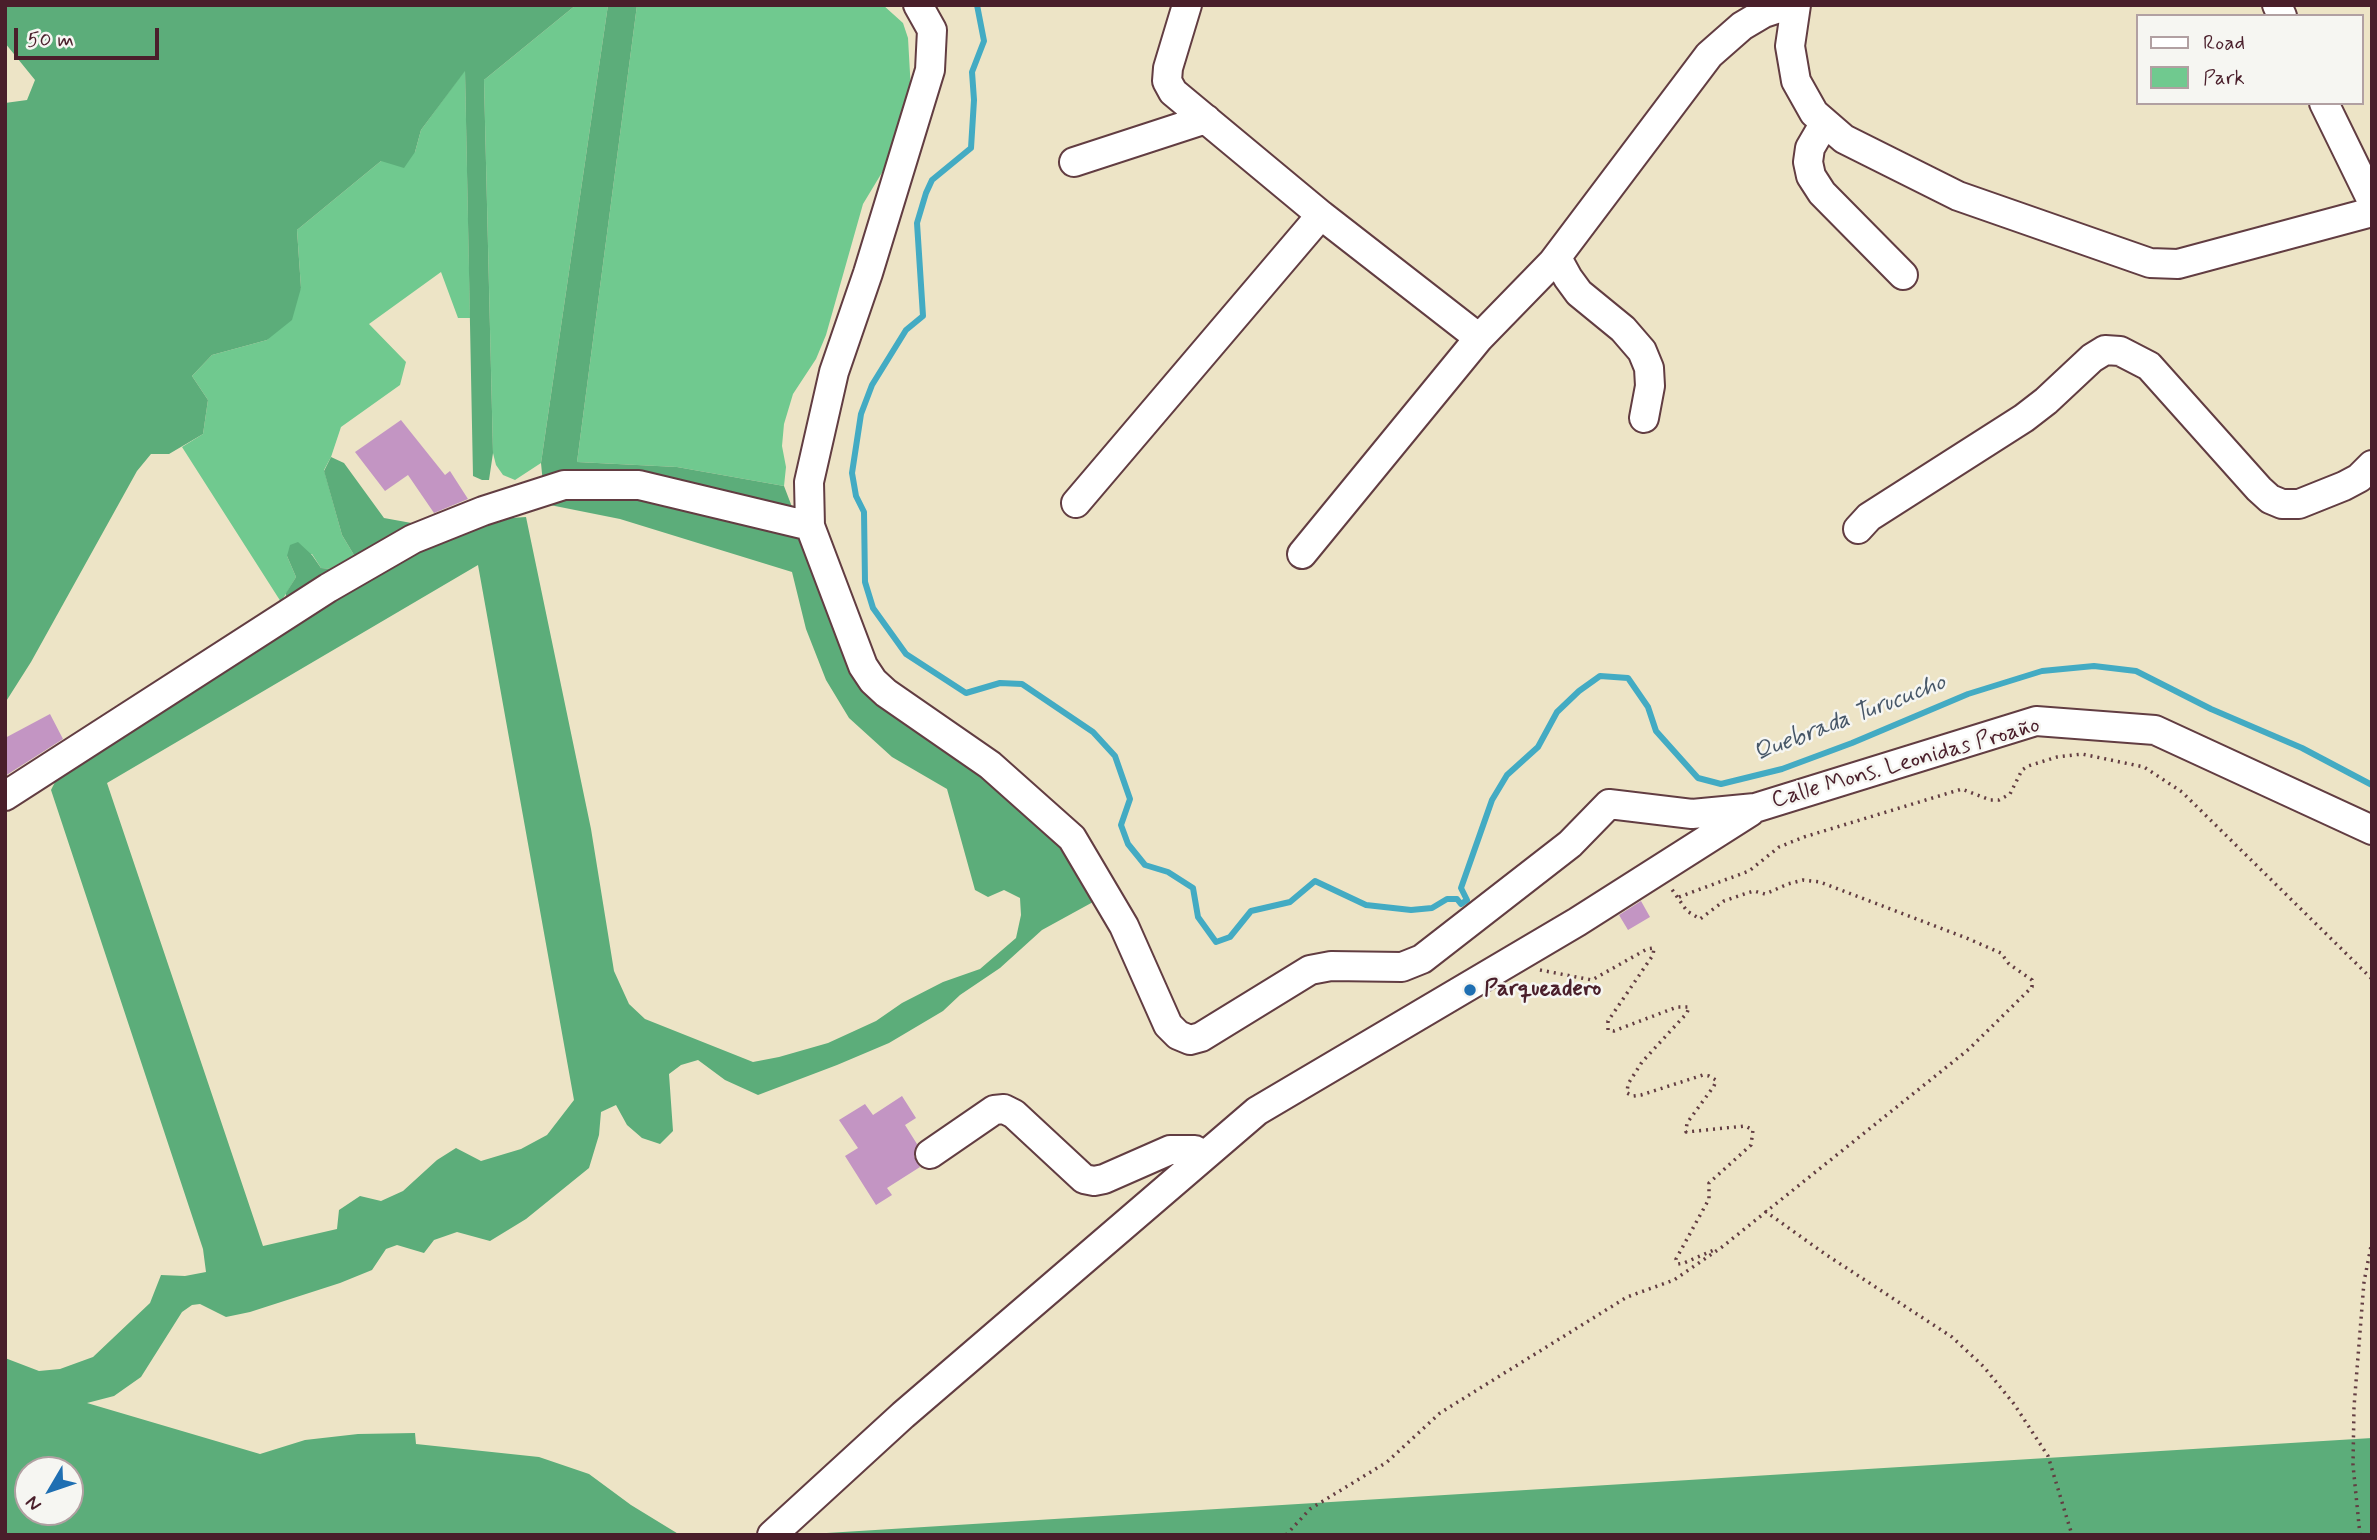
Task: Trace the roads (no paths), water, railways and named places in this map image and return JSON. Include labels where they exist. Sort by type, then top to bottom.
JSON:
[{"type":"street","points":[[918,5],[932,30],[930,70],[868,273],[834,372],[809,482],[810,526],[863,666],[873,681],[886,693],[990,765],[1072,838],[1124,926],[1167,1024],[1178,1035],[1190,1040],[1201,1037],[1310,970],[1331,966],[1402,967],[1422,959],[1570,844],[1609,804],[1692,814],[1755,808]]},
{"type":"street","points":[[1187,5],[1168,68],[1167,82],[1172,92],[1321,215],[1479,338]]},
{"type":"street","points":[[1302,554],[1479,338],[1557,258],[1709,55],[1742,26],[1764,13],[1788,5]]},
{"type":"street","points":[[1796,5],[1790,46],[1796,81],[1814,113],[1844,139],[1958,196],[2150,263],[2178,264],[2372,212]]},
{"type":"street","points":[[2325,105],[2372,201]]},
{"type":"street","points":[[1074,162],[1206,119]]},
{"type":"street","points":[[1824,124],[1810,148],[1808,162],[1811,176],[1822,193],[1903,275]]},
{"type":"street","points":[[1076,503],[1321,215]]},
{"type":"street","points":[[1557,258],[1579,293],[1623,329],[1642,351],[1649,368],[1650,386],[1644,418]]},
{"type":"street","points":[[1858,529],[1869,517],[2024,418],[2092,358],[2105,350],[2120,351],[2150,366],[2270,499],[2282,504],[2299,504],[2359,478],[2372,465]]},
{"type":"street","points":[[5,796],[328,588],[413,539],[483,511],[564,485],[639,485],[810,526]]},
{"type":"street","name":"Calle Mons. Leonidas Proaño","points":[[1755,808],[2036,721],[2155,730],[2372,830]]},
{"type":"street","points":[[772,1535],[894,1423],[1257,1111],[1506,964],[1755,808]]},
{"type":"street","points":[[930,1154],[994,1110],[1004,1109],[1014,1114],[1084,1179],[1104,1179],[1170,1150],[1195,1150],[1203,1156]]},
{"type":"waterway","name":"Quebrada Turucucho","points":[[977,5],[984,41],[972,72],[974,100],[971,148],[932,180],[926,193],[917,223],[923,316],[906,330],[872,385],[861,414],[852,473],[856,496],[864,512],[865,582],[873,608],[906,654],[966,693],[1000,683],[1022,684],[1093,732],[1115,756],[1130,799],[1121,825],[1128,844],[1145,865],[1168,872],[1193,888],[1198,917],[1216,942],[1230,937],[1251,911],[1290,902],[1315,881],[1366,905],[1411,910],[1432,908],[1447,899],[1457,899],[1461,904],[1467,900],[1461,888],[1492,800],[1507,775],[1538,747],[1557,712],[1600,676],[1628,678],[1648,707],[1656,731],[1698,778],[1721,784],[1782,769],[1968,694],[2042,671],[2094,666],[2136,671],[2211,709],[2302,748],[2372,785]]},
{"type":"place","name":"Parqueadero","points":[[1470,990]]}]
